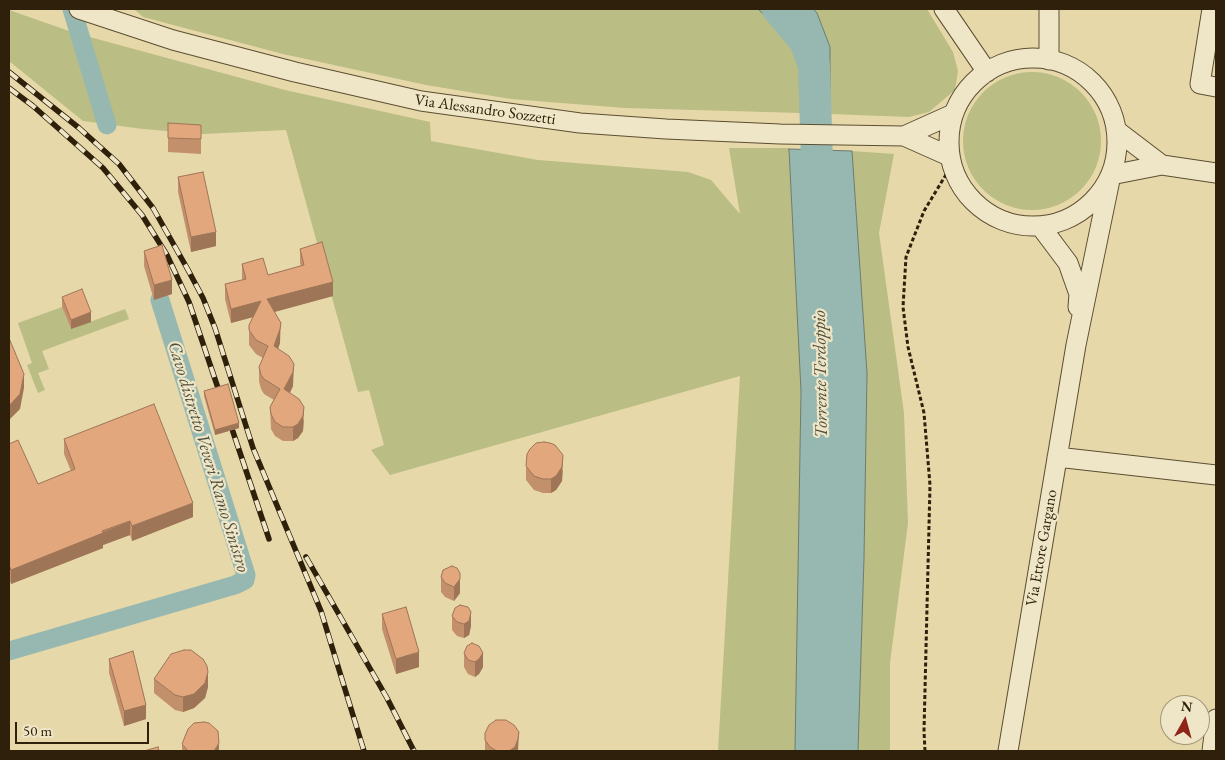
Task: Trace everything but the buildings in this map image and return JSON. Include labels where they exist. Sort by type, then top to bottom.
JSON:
[{"type":"street","name":"Via Alessandro Sozzetti","points":[[81,9],[173,40],[295,72],[421,101],[580,123],[780,134],[904,136],[953,114]]},
{"type":"street","points":[[944,9],[987,72]]},
{"type":"street","points":[[1049,9],[1049,60]]},
{"type":"street","points":[[1212,9],[1200,84],[1216,87]]},
{"type":"street","points":[[1027,58],[1049,60],[1073,68],[1094,84],[1108,105],[1116,130],[1117,152],[1111,175],[1099,195],[1083,210],[1063,221],[1041,226],[1012,224],[985,212],[964,192],[950,161],[948,135],[953,114],[967,90],[987,72],[1013,61],[1027,58]]},
{"type":"street","points":[[1116,130],[1162,165]]},
{"type":"street","name":"Via Alessandro Sozzetti","points":[[904,136],[950,161]]},
{"type":"street","points":[[1111,175],[1162,165],[1216,173]]},
{"type":"street","name":"Via Ettore Gargano","points":[[1008,751],[1076,344],[1111,175]]},
{"type":"street","name":"Via Ettore Gargano","points":[[1041,226],[1068,263],[1078,294],[1076,344]]},
{"type":"street","points":[[1057,456],[1216,475]]},
{"type":"street","points":[[1212,751],[1216,718]]},
{"type":"path","points":[[925,751],[930,485],[924,413],[908,347],[902,307],[906,257],[924,211],[950,161]]},
{"type":"green space","points":[[134,9],[758,9],[787,36],[803,60],[801,113],[625,108],[511,99],[426,85],[283,54],[143,17]]},
{"type":"green space","points":[[813,9],[927,9],[953,52],[958,71],[955,90],[929,112],[909,117],[830,114],[830,47],[817,13]]},
{"type":"green space","points":[[9,10],[75,33],[285,90],[430,122],[431,141],[538,160],[688,172],[711,180],[740,214],[729,148],[789,148],[801,391],[795,751],[718,751],[740,376],[390,475],[371,450],[384,445],[369,390],[358,392],[286,130],[203,134],[83,121],[9,61]]},
{"type":"green space","points":[[1032,72],[1058,77],[1081,92],[1096,115],[1101,141],[1096,167],[1081,190],[1058,205],[1032,210],[1006,205],[983,190],[968,167],[963,141],[968,115],[983,92],[1006,77]]},
{"type":"green space","points":[[852,151],[894,154],[879,233],[904,413],[908,523],[890,663],[890,751],[858,751],[867,373]]},
{"type":"green space","points":[[62,307],[71,329],[125,309],[129,319],[42,351],[49,369],[38,373],[45,390],[38,393],[27,365],[32,363],[18,323]]},
{"type":"water","points":[[758,9],[813,9],[817,13],[830,47],[830,114],[801,113],[803,60],[787,36]]},
{"type":"water","points":[[789,149],[852,151],[867,373],[858,751],[795,751],[801,391]]},
{"type":"waterway","name":"Cavo distretto Veveri Ramo Sinistro","points":[[72,9],[107,125]]},
{"type":"waterway","name":"Torrente Terdoppio","points":[[778,9],[805,41],[814,65],[818,193]]},
{"type":"waterway","name":"Cavo distretto Veveri Ramo Sinistro","points":[[9,651],[235,585],[245,580],[246,575],[160,300]]},
{"type":"railway","points":[[9,72],[79,128],[119,164],[153,208],[203,298],[215,328],[253,448],[321,611],[364,751]]},
{"type":"railway","points":[[9,88],[33,106],[103,168],[142,215],[167,255],[189,302],[222,400]]},
{"type":"railway","points":[[228,417],[269,539]]},
{"type":"railway","points":[[306,557],[387,698],[414,751]]}]
